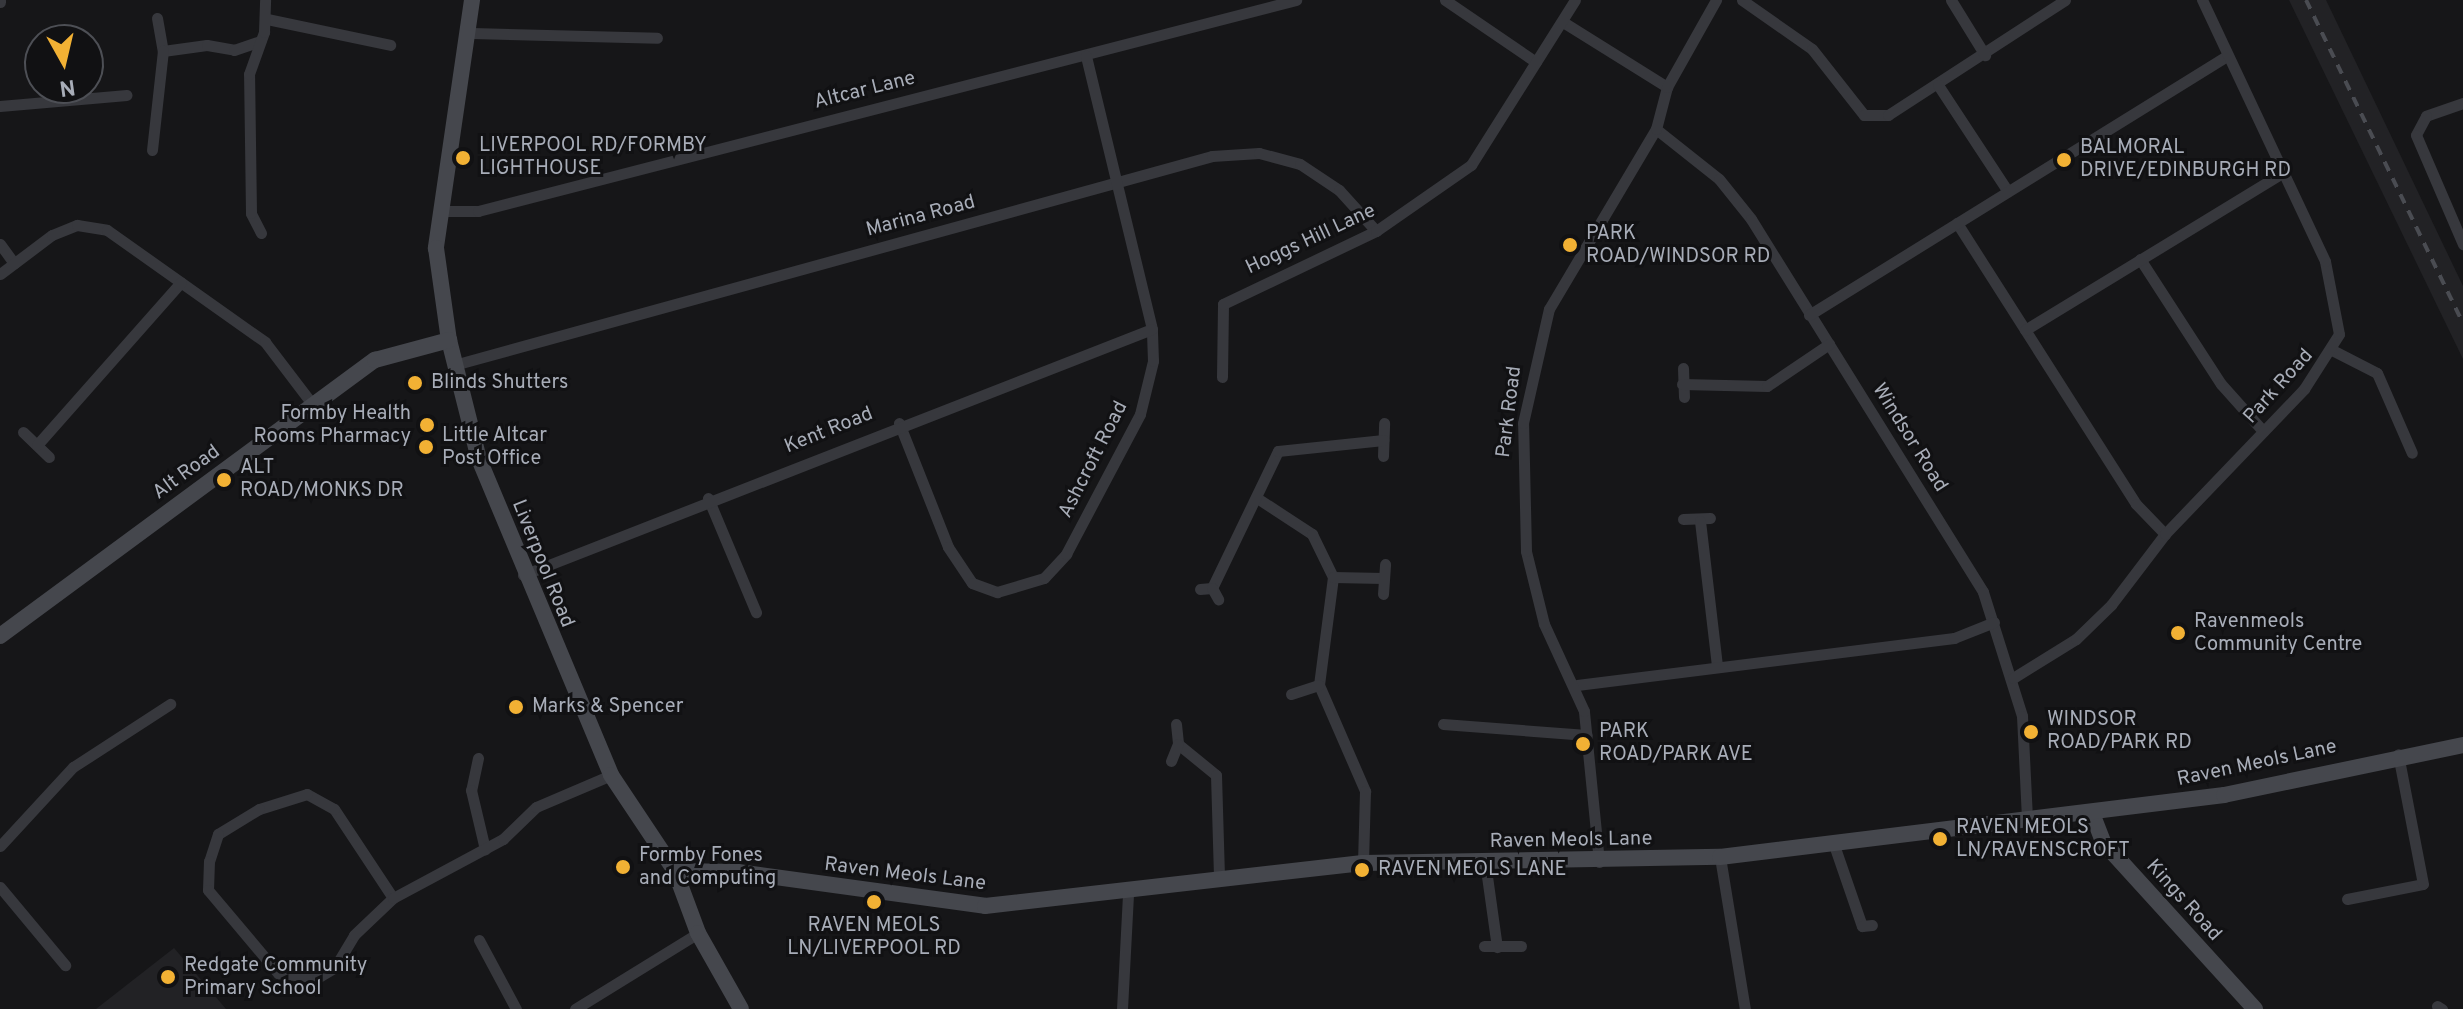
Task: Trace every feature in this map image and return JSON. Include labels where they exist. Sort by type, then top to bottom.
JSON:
[{"type":"street","points":[[261,233],[251,213],[249,74],[267,19],[265,0]]},
{"type":"street","name":"Liverpool Road","points":[[472,0],[472,33],[436,248],[454,365],[522,575],[611,775],[675,871],[698,933],[741,1009]]},
{"type":"street","name":"Altcar Lane","points":[[442,211],[478,211],[1296,0]]},
{"type":"street","points":[[1445,0],[1536,62]]},
{"type":"street","name":"Hoggs Hill Lane","points":[[1222,377],[1223,304],[1376,231],[1471,165],[1575,0]]},
{"type":"street","name":"Park Road","points":[[1599,862],[1587,735],[1577,685],[1544,624],[1526,551],[1520,479],[1527,394],[1549,309],[1570,264],[1656,129],[1667,87],[1716,0]]},
{"type":"street","points":[[1742,0],[1812,49],[1864,115],[1888,115],[1985,55],[2065,0]]},
{"type":"street","points":[[1951,0],[1985,55]]},
{"type":"street","name":"Park Road","points":[[2013,678],[2076,639],[2165,534],[2334,351],[2341,317],[2332,279],[2202,0]]},
{"type":"street","points":[[152,150],[163,51],[157,18]]},
{"type":"street","points":[[267,19],[390,45]]},
{"type":"street","points":[[1563,22],[1667,87]]},
{"type":"street","points":[[472,33],[657,38]]},
{"type":"street","points":[[163,51],[207,45],[234,50],[260,41]]},
{"type":"street","name":"Ashcroft Road","points":[[899,423],[957,565],[972,583],[997,592],[1023,589],[1066,554],[1140,414],[1152,329],[1086,56]]},
{"type":"street","points":[[1809,315],[1957,223],[2005,187],[2227,56]]},
{"type":"street","points":[[1938,85],[2005,187]]},
{"type":"street","points":[[0,102],[127,95]]},
{"type":"street","points":[[2463,103],[2426,116],[2416,135],[2463,244]]},
{"type":"street","name":"Windsor Road","points":[[1656,129],[1719,179],[1829,344],[1969,568],[1994,622],[2013,678],[2027,818]]},
{"type":"street","name":"Marina Road","points":[[454,365],[1212,156],[1278,157],[1319,173],[1376,231]]},
{"type":"street","points":[[2025,330],[2284,172]]},
{"type":"street","points":[[1957,223],[2136,504],[2165,534]]},
{"type":"street","points":[[0,274],[77,225],[107,230],[265,342],[313,405]]},
{"type":"street","points":[[0,244],[14,263]]},
{"type":"street","points":[[2140,259],[2221,384],[2263,431]]},
{"type":"street","points":[[37,445],[181,282]]},
{"type":"street","name":"Kent Road","points":[[522,575],[899,423],[1152,329]]},
{"type":"street","name":"Alt Road","points":[[0,636],[375,360],[449,340]]},
{"type":"street","points":[[1682,384],[1767,386],[1829,344]]},
{"type":"street","points":[[2334,351],[2377,373],[2412,453]]},
{"type":"street","points":[[1683,368],[1684,397]]},
{"type":"street","points":[[1383,456],[1384,423]]},
{"type":"street","points":[[23,432],[49,457]]},
{"type":"street","points":[[1210,592],[1278,451],[1383,440]]},
{"type":"street","points":[[708,498],[756,612]]},
{"type":"street","points":[[1257,498],[1312,534],[1333,577],[1319,685],[1365,791],[1363,863]]},
{"type":"street","points":[[1683,519],[1705,519],[1717,666]]},
{"type":"street","points":[[1383,594],[1385,564]]},
{"type":"street","points":[[1333,577],[1383,578]]},
{"type":"street","points":[[1577,685],[1954,638],[1994,622]]},
{"type":"street","points":[[1291,694],[1319,685]]},
{"type":"street","points":[[0,846],[73,767],[170,704]]},
{"type":"street","points":[[1171,761],[1178,744],[1176,724]]},
{"type":"street","points":[[1443,724],[1587,735]]},
{"type":"street","points":[[1178,744],[1216,775],[1219,876]]},
{"type":"street","name":"Raven Meols Lane","points":[[675,871],[738,872],[985,906],[1128,894],[1219,876],[1363,863],[1599,862],[1720,857],[2224,795],[2398,754],[2463,745]]},
{"type":"street","points":[[2347,899],[2423,884],[2398,754]]},
{"type":"street","points":[[478,758],[471,790],[485,849]]},
{"type":"street","points":[[393,898],[334,809],[307,794],[259,809],[218,834],[209,861],[208,890],[278,973],[293,978],[335,967],[354,935],[393,898],[485,849],[536,807],[611,775]]},
{"type":"street","name":"Kings Road","points":[[2092,813],[2103,842],[2252,1008]]},
{"type":"street","points":[[1833,842],[1862,926],[1872,925]]},
{"type":"street","points":[[1720,857],[1745,1009]]},
{"type":"street","points":[[1485,862],[1490,946],[1521,946]]},
{"type":"street","points":[[0,887],[65,965]]},
{"type":"street","points":[[1122,1009],[1128,894]]},
{"type":"street","points":[[575,1009],[698,933]]},
{"type":"street","points":[[479,940],[516,1009]]},
{"type":"street","points":[[52,952],[63,944]]},
{"type":"shaded area","points":[[2289,0],[2326,0],[2463,286],[2463,359]]},
{"type":"shaded area","name":"Redgate Community Primary School","points":[[174,948],[226,1009],[96,1009]]},
{"type":"railway","points":[[2306,0],[2463,323]]},
{"type":"place","name":"LIVERPOOL RD/FORMBY LIGHTHOUSE","points":[[463,158]]},
{"type":"place","name":"BALMORAL DRIVE/EDINBURGH RD","points":[[2064,160]]},
{"type":"place","name":"PARK ROAD/WINDSOR RD","points":[[1570,245]]},
{"type":"place","name":"Blinds Shutters","points":[[415,383]]},
{"type":"place","name":"Formby Health Rooms Pharmacy","points":[[427,425]]},
{"type":"place","name":"Little Altcar Post Office","points":[[426,447]]},
{"type":"place","name":"ALT ROAD/MONKS DR","points":[[224,480]]},
{"type":"place","name":"Ravenmeols Community Centre","points":[[2178,633]]},
{"type":"place","name":"Marks & Spencer","points":[[516,707]]},
{"type":"place","name":"WINDSOR ROAD/PARK RD","points":[[2031,732]]},
{"type":"place","name":"PARK ROAD/PARK AVE","points":[[1583,744]]},
{"type":"place","name":"RAVEN MEOLS LN/RAVENSCROFT","points":[[1940,839]]},
{"type":"place","name":"Formby Fones and Computing","points":[[623,867]]},
{"type":"place","name":"RAVEN MEOLS LANE","points":[[1362,870]]},
{"type":"place","name":"RAVEN MEOLS LN/LIVERPOOL RD","points":[[874,902]]},
{"type":"place","name":"Redgate Community Primary School","points":[[168,977]]}]
